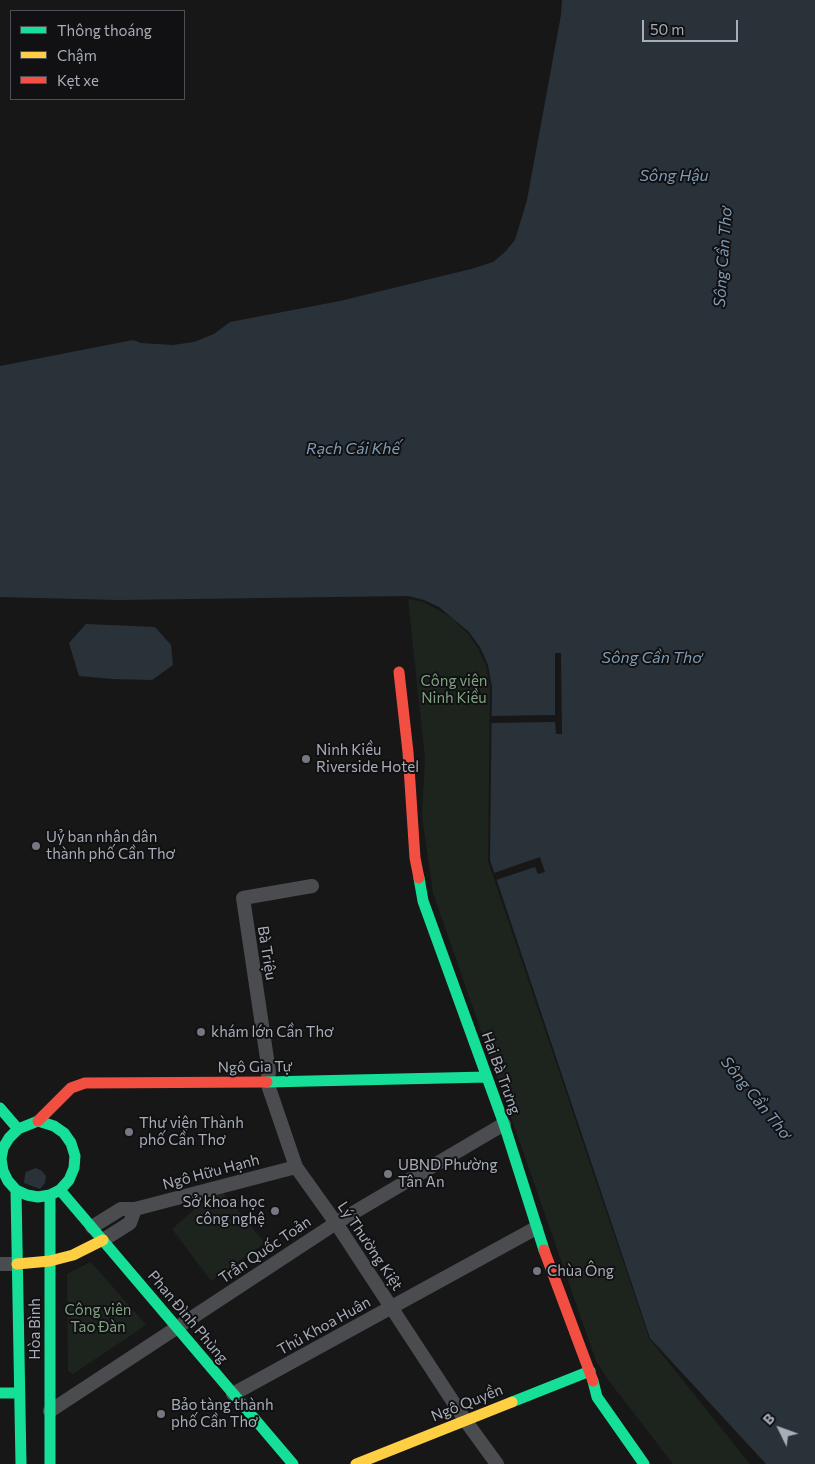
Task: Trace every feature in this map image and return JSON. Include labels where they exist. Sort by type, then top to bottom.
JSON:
[{"type":"street","name":"Hai Bà Trưng","points":[[399,672],[408,752],[415,858],[423,901],[504,1124],[536,1228],[590,1371],[597,1397],[642,1463]]},
{"type":"street","name":"Bà Triệu","points":[[266,1082],[269,1072],[243,898],[312,886]]},
{"type":"street","name":"Ngô Gia Tự","points":[[38,1120],[71,1088],[85,1083],[266,1082],[487,1077]]},
{"type":"street","name":"Lý Thường Kiệt","points":[[266,1082],[296,1167],[336,1223],[465,1420],[497,1464]]},
{"type":"street","points":[[0,1108],[18,1129]]},
{"type":"street","points":[[38,1120],[64,1133],[72,1143],[75,1156],[74,1168],[69,1180],[55,1192],[32,1196],[16,1190],[8,1181],[3,1171],[1,1159],[3,1148],[9,1138],[18,1129],[38,1120]]},
{"type":"street","name":"Trần Quốc Toản","points":[[50,1411],[336,1223],[504,1124]]},
{"type":"street","name":"Ngô Hữu Hạnh","points":[[92,1227],[121,1209],[135,1209],[296,1167]]},
{"type":"street","name":"Hòa Bình","points":[[16,1190],[21,1464]]},
{"type":"street","name":"Phan Đình Phùng","points":[[55,1192],[92,1227],[293,1464]]},
{"type":"street","name":"Hòa Bình","points":[[50,1464],[50,1261],[55,1192]]},
{"type":"street","points":[[0,1264],[50,1261],[73,1255],[103,1240],[130,1223],[135,1209]]},
{"type":"street","name":"Thủ Khoa Huân","points":[[233,1394],[536,1228]]},
{"type":"street","name":"Ngô Quyền","points":[[356,1464],[590,1371]]},
{"type":"street","points":[[0,1394],[20,1393]]},
{"type":"green space","name":"Công viên Ninh Kiều","points":[[408,599],[424,602],[452,618],[468,634],[478,648],[486,665],[490,687],[488,861],[649,1338],[750,1464],[673,1464],[609,1381],[596,1361],[433,893],[422,816],[425,758]]},
{"type":"green space","points":[[219,1188],[265,1243],[211,1281],[172,1229]]},
{"type":"green space","name":"Công viên Tao Đàn","points":[[91,1262],[146,1325],[73,1374],[68,1371],[67,1274]]},
{"type":"water","points":[[562,0],[815,0],[815,1464],[766,1464],[650,1338],[490,860],[492,687],[488,665],[480,647],[469,632],[439,607],[424,600],[408,596],[119,600],[0,597],[0,366],[133,340],[141,343],[173,345],[194,342],[214,334],[230,322],[340,301],[493,262],[515,240],[527,200],[561,15]]},
{"type":"water","points":[[86,624],[155,627],[171,645],[173,665],[152,680],[79,676],[69,643]]},
{"type":"water","points":[[36,1168],[46,1176],[45,1183],[40,1189],[24,1183],[26,1172]]},
{"type":"pier","points":[[555,653],[561,653],[562,734],[556,734],[555,722],[491,723],[491,716],[555,715]]},
{"type":"pier","points":[[540,857],[545,872],[538,874],[535,867],[496,880],[494,873]]},
{"type":"traffic: fast","points":[[419,878],[423,901],[504,1124],[544,1250]]},
{"type":"traffic: fast","points":[[267,1082],[487,1077]]},
{"type":"traffic: fast","points":[[0,1108],[18,1129]]},
{"type":"traffic: fast","points":[[38,1121],[54,1126],[64,1133],[71,1143],[75,1156],[74,1168],[69,1180],[60,1190],[50,1195],[38,1197],[16,1190],[8,1181],[3,1171],[1,1159],[3,1148],[9,1138],[18,1129],[38,1121]]},
{"type":"traffic: fast","points":[[16,1190],[21,1464]]},
{"type":"traffic: fast","points":[[60,1190],[293,1464]]},
{"type":"traffic: fast","points":[[50,1195],[50,1464]]},
{"type":"traffic: fast","points":[[512,1402],[590,1371]]},
{"type":"traffic: fast","points":[[593,1381],[597,1397],[644,1464]]},
{"type":"traffic: fast","points":[[0,1393],[19,1393]]},
{"type":"traffic: slow","points":[[17,1264],[50,1261],[73,1255],[103,1240]]},
{"type":"traffic: slow","points":[[356,1464],[512,1402]]},
{"type":"traffic: jam","points":[[399,672],[408,752],[415,858],[419,878]]},
{"type":"traffic: jam","points":[[38,1121],[71,1088],[85,1083],[267,1082]]},
{"type":"traffic: jam","points":[[544,1250],[593,1381]]},
{"type":"place","name":"Ninh Kiều Riverside Hotel","points":[[306,759]]},
{"type":"place","name":"Uỷ ban nhân dân thành phố Cần Thơ","points":[[36,846]]},
{"type":"place","name":"khám lớn Cần Thơ","points":[[201,1032]]},
{"type":"place","name":"Thư viện Thành phố Cần Thơ","points":[[129,1132]]},
{"type":"place","name":"UBND Phường Tân An","points":[[388,1174]]},
{"type":"place","name":"Sở khoa học công nghệ","points":[[275,1211]]},
{"type":"place","name":"Chùa Ông","points":[[537,1271]]},
{"type":"place","name":"Bảo tàng thành phố Cần Thơ","points":[[161,1414]]},
{"type":"water label","name":"Sông Hậu","points":[[674,176]]},
{"type":"water label","name":"Sông Cần Thơ","points":[[723,257]]},
{"type":"water label","name":"Rạch Cái Khế","points":[[353,449]]},
{"type":"water label","name":"Sông Cần Thơ","points":[[652,658]]},
{"type":"water label","name":"Sông Cần Thơ","points":[[756,1098]]}]
